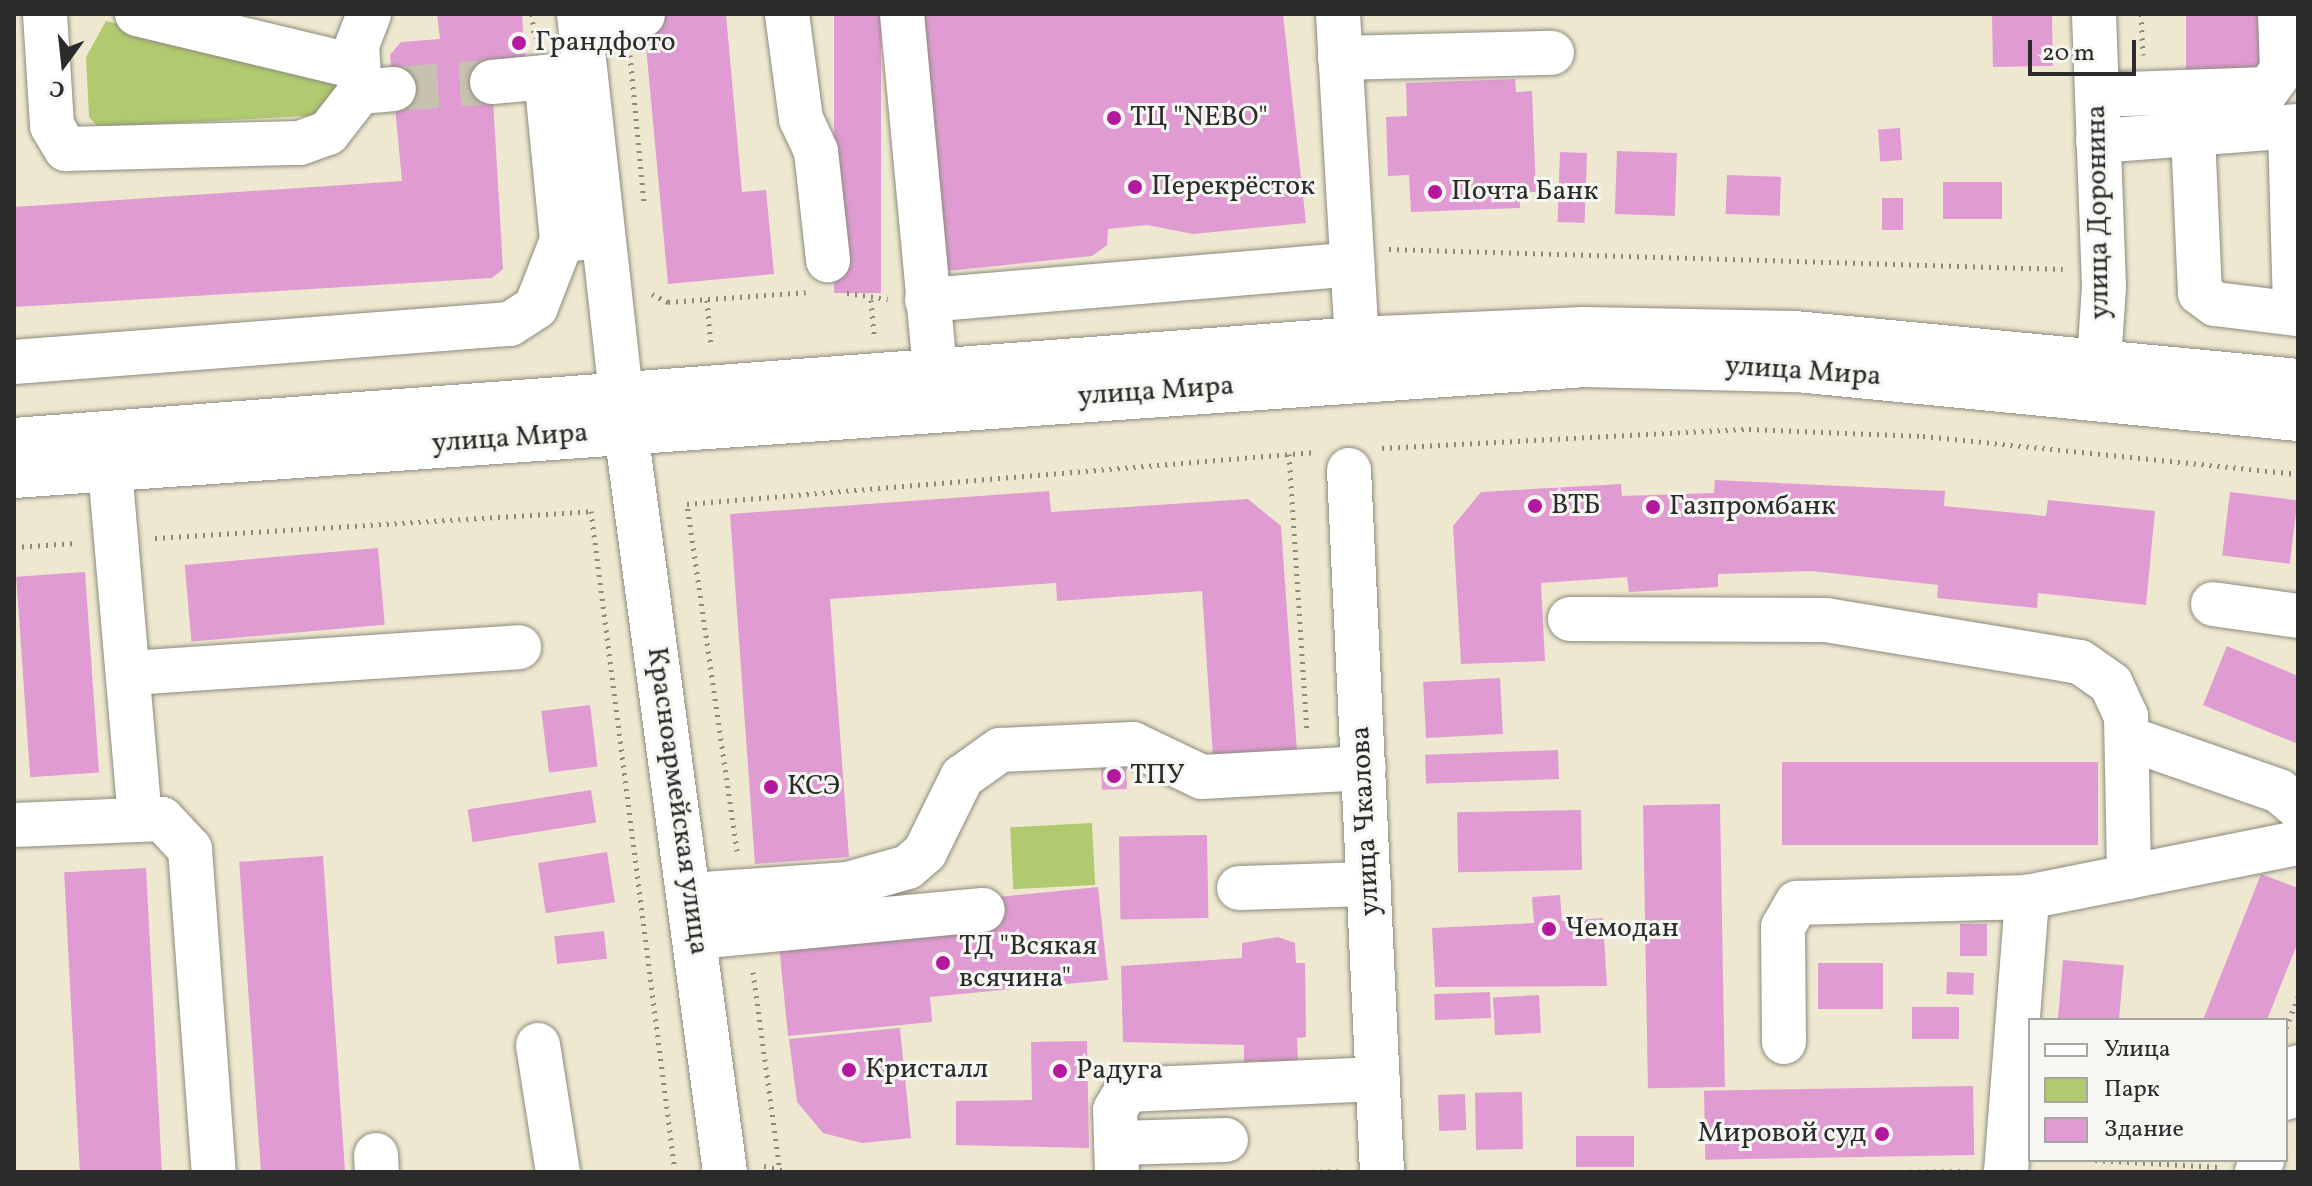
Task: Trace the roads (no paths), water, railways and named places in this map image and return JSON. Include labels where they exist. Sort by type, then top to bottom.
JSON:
[{"type":"main road","points":[[45,14],[52,126],[66,149],[313,141],[328,133],[371,82],[369,14]]},
{"type":"main road","points":[[787,14],[801,119],[816,151],[828,260]]},
{"type":"main road","points":[[902,14],[935,371]]},
{"type":"main road","points":[[1338,14],[1358,358]]},
{"type":"main road","name":"улица Доронина","points":[[2094,14],[2098,141],[2097,380]]},
{"type":"main road","points":[[2097,95],[2268,89],[2282,70],[2280,14]]},
{"type":"main road","points":[[580,17],[635,15]]},
{"type":"main road","points":[[155,16],[371,82]]},
{"type":"main road","name":"Красноармейская улица","points":[[580,17],[565,75],[582,238],[624,413],[725,1172]]},
{"type":"main road","points":[[1340,58],[1552,53]]},
{"type":"main road","points":[[492,82],[565,75]]},
{"type":"main road","points":[[2098,141],[2193,134],[2294,127],[2297,314],[2215,304],[2200,293],[2193,134]]},
{"type":"main road","points":[[14,362],[510,324],[536,307],[582,238]]},
{"type":"main road","points":[[927,300],[1352,264]]},
{"type":"main road","name":"улица Мира","points":[[14,440],[624,413],[1358,358],[1672,328],[2097,380],[2298,419]]},
{"type":"main road","name":"улица Мира","points":[[14,476],[110,469],[624,413],[935,371],[1358,358]]},
{"type":"main road","name":"улица Мира","points":[[2097,380],[2298,381]]},
{"type":"main road","name":"улица Чкалова","points":[[1346,457],[1382,1172]]},
{"type":"main road","points":[[110,469],[130,673],[140,818]]},
{"type":"main road","points":[[2213,604],[2298,616]]},
{"type":"main road","points":[[1570,619],[1826,620],[2058,655],[2111,684],[2130,739],[2129,877]]},
{"type":"main road","points":[[130,673],[519,647]]},
{"type":"main road","points":[[2130,739],[2279,791],[2298,807]]},
{"type":"main road","points":[[745,911],[869,881],[908,867],[925,852],[962,777],[1000,750],[1133,744],[1193,776],[1364,768]]},
{"type":"main road","points":[[14,825],[162,819],[190,849],[214,1172]]},
{"type":"main road","points":[[1784,1042],[1783,927],[1797,903],[2027,897],[2298,843]]},
{"type":"main road","points":[[1239,888],[1369,884]]},
{"type":"main road","points":[[2006,1172],[2027,897]]},
{"type":"main road","points":[[693,916],[745,911],[983,910]]},
{"type":"main road","points":[[538,1045],[558,1172]]},
{"type":"main road","points":[[2288,1093],[2298,1067]]},
{"type":"main road","points":[[1226,1140],[1117,1157],[1119,1098],[1138,1086],[1378,1079]]},
{"type":"tunnel","points":[[394,89],[492,82]]},
{"type":"place","name":"Грандфото","points":[[519,43]]},
{"type":"place","name":"ТЦ \"NEBO\"","points":[[1114,118]]},
{"type":"place","name":"Перекрёсток","points":[[1135,187]]},
{"type":"place","name":"Почта Банк","points":[[1435,192]]},
{"type":"place","name":"ВТБ","points":[[1535,506]]},
{"type":"place","name":"Газпромбанк","points":[[1653,507]]},
{"type":"place","name":"ТПУ","points":[[1114,776]]},
{"type":"place","name":"КСЭ","points":[[771,787]]},
{"type":"place","name":"Чемодан","points":[[1549,929]]},
{"type":"place","name":"ТД \"Всякая всячина\"","points":[[943,963]]},
{"type":"place","name":"Кристалл","points":[[849,1070]]},
{"type":"place","name":"Радуга","points":[[1060,1071]]},
{"type":"place","name":"Мировой суд","points":[[1882,1134]]}]
